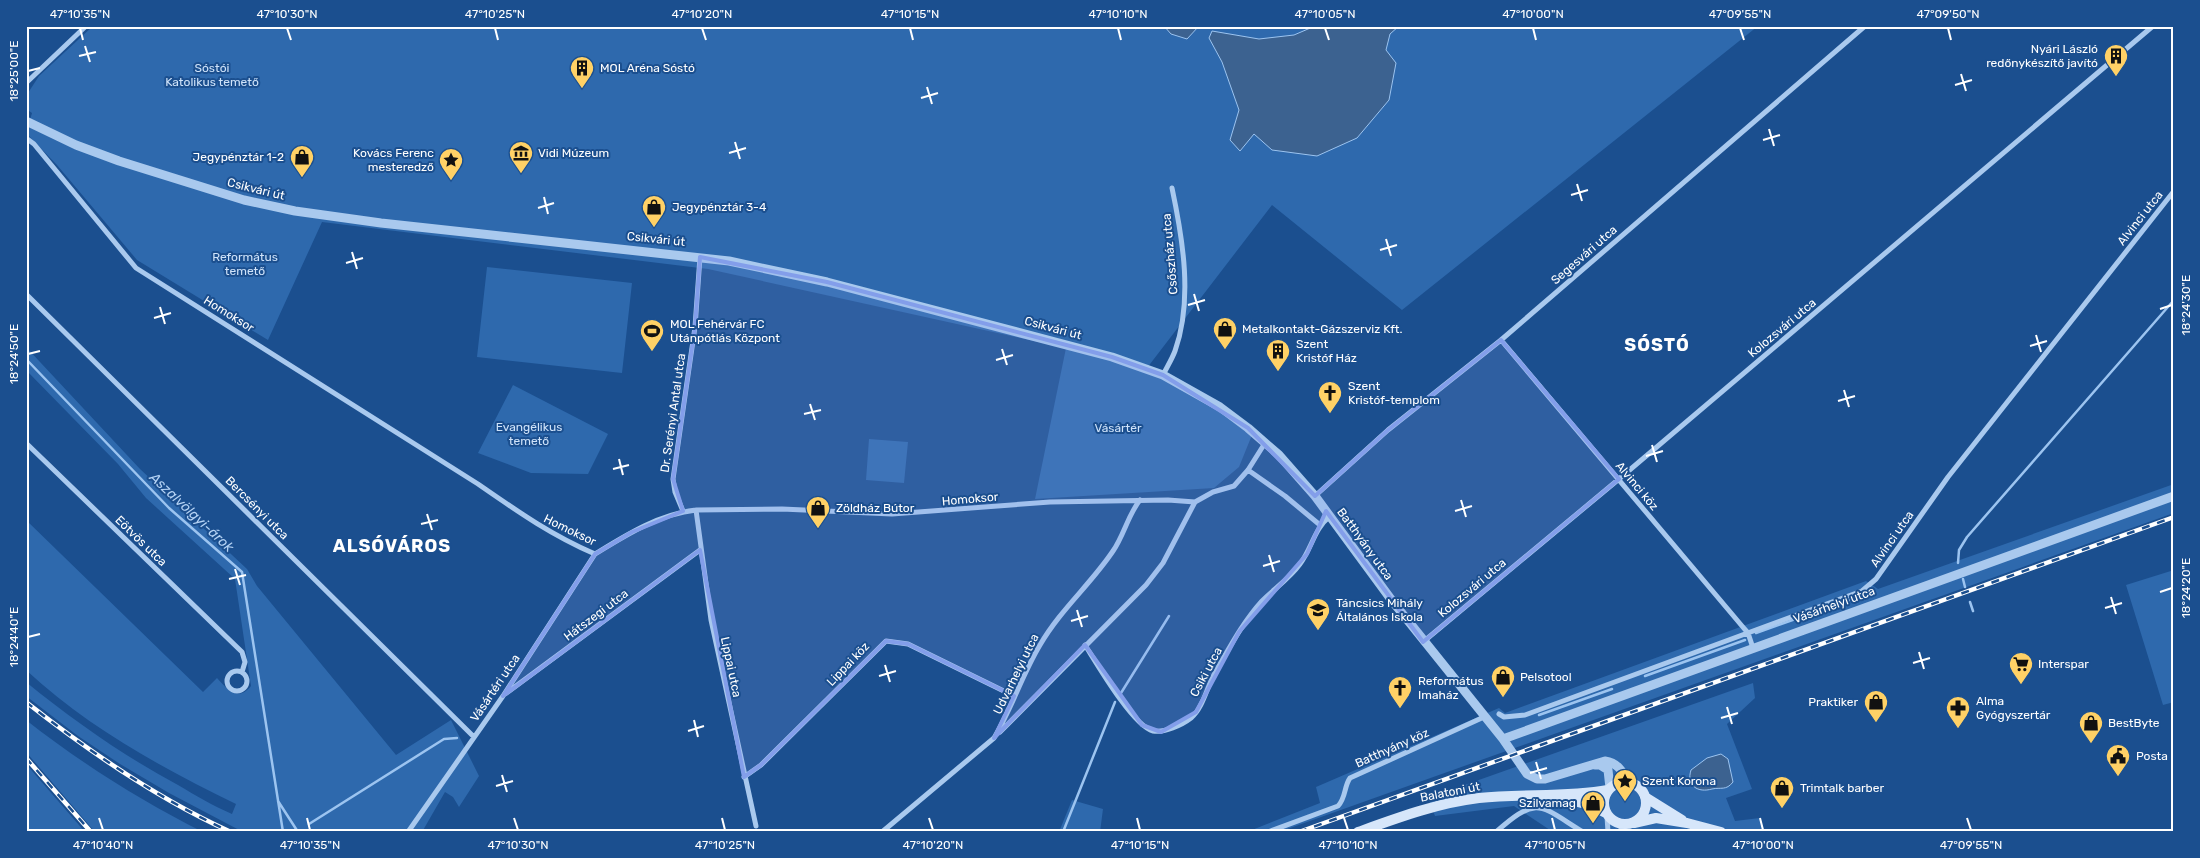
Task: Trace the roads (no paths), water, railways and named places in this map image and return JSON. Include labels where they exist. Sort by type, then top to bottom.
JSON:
[{"type":"main road","points":[[1687,823],[1645,797],[1636,785],[1628,782],[1618,783],[1609,789],[1604,801],[1606,815],[1616,823],[1630,824],[1656,818],[1687,823],[1721,832]]},
{"type":"main road","name":"Balatoni út","points":[[1358,832],[1413,813],[1461,801],[1515,796],[1550,796],[1609,789]]},
{"type":"main road","name":"Balatoni út","points":[[1550,796],[1590,805],[1606,815]]},
{"type":"main road","points":[[1630,824],[1643,815],[1646,803],[1645,797]]},
{"type":"street","points":[[26,83],[86,26]]},
{"type":"street","name":"Segesvári utca","points":[[1315,496],[1388,430],[1502,340],[1865,26]]},
{"type":"street","name":"Kolozsvári utca","points":[[1423,642],[1619,480],[2153,26]]},
{"type":"street","name":"Csikvári út","points":[[26,121],[119,162],[244,200],[295,211],[381,223],[700,257],[775,269],[836,284],[1112,357],[1164,375],[1220,407],[1265,442]]},
{"type":"street","name":"Homoksor","points":[[26,138],[34,144],[136,268],[478,484],[530,521],[557,537],[595,554],[632,532],[683,511],[782,509],[892,514],[1042,503],[1140,500],[1195,502],[1213,492],[1234,486],[1248,470],[1265,442]]},
{"type":"street","name":"Csőszház utca","points":[[1164,375],[1175,352],[1184,304],[1181,243],[1172,188]]},
{"type":"street","name":"Alvinci utca","points":[[1499,714],[1504,717],[1525,715],[1862,591],[1876,579],[1948,477],[2174,191]]},
{"type":"street","name":"Dr. Serényi Antal utca","points":[[683,511],[675,492],[674,479],[695,327],[700,257]]},
{"type":"street","name":"Bercsényi utca","points":[[26,294],[474,737]]},
{"type":"street","name":"Alvinci köz","points":[[1502,340],[1748,633],[1753,648]]},
{"type":"street","name":"Batthyány utca","points":[[1265,442],[1315,496],[1423,642],[1503,739],[1527,774],[1537,779],[1606,761],[1618,767],[1628,782]]},
{"type":"street","name":"Eötvös utca","points":[[26,443],[242,652],[245,662],[242,672]]},
{"type":"street","points":[[1248,470],[1286,496],[1320,525]]},
{"type":"street","name":"Vásárhelyi utca","points":[[1503,739],[2174,496]]},
{"type":"street","name":"Udvarhelyi utca","points":[[882,832],[994,738],[1043,640],[1063,611],[1114,550],[1140,500]]},
{"type":"street","points":[[994,738],[1085,645],[1134,599],[1164,563],[1195,502]]},
{"type":"street","name":"Lippai utca","points":[[696,510],[711,620],[756,826]]},
{"type":"street","name":"Csiki utca","points":[[1085,645],[1122,701],[1142,725],[1151,731],[1161,732],[1175,727],[1191,718],[1196,712],[1207,686],[1239,632],[1262,602],[1299,566],[1307,554],[1320,525],[1330,516]]},
{"type":"street","name":"Hátszegi utca","points":[[503,696],[700,550]]},
{"type":"street","name":"Vásártéri utca","points":[[408,832],[503,696],[595,554]]},
{"type":"street","name":"Lippai köz","points":[[744,777],[761,766],[886,641],[908,644],[1014,696]]},
{"type":"street","name":"Batthyány köz","points":[[1268,832],[1338,806],[1342,802],[1346,783],[1350,778],[1484,717]]},
{"type":"street","points":[[1594,765],[1600,765],[1608,770],[1609,789]]},
{"type":"street","points":[[1496,832],[1520,812],[1535,807],[1551,812],[1583,832]]},
{"type":"street","points":[[1606,815],[1608,832]]},
{"type":"street","points":[[1618,832],[1630,824]]},
{"type":"waterway","points":[[1958,563],[1959,550],[1967,537],[2174,300]]},
{"type":"waterway","name":"Aszalvölgyi-árok","points":[[26,359],[169,508],[242,572],[283,832]]},
{"type":"waterway","points":[[1963,579],[1965,587]]},
{"type":"waterway","points":[[1756,633],[1858,597]]},
{"type":"waterway","points":[[1970,602],[1973,611]]},
{"type":"waterway","points":[[1121,693],[1169,616]]},
{"type":"waterway","points":[[1645,676],[1745,640]]},
{"type":"waterway","points":[[1539,715],[1612,689]]},
{"type":"waterway","points":[[1063,832],[1115,702]]},
{"type":"waterway","points":[[309,824],[444,739],[457,738]]},
{"type":"waterway","name":"Aszalvölgyi-árok","points":[[278,801],[298,832]]},
{"type":"railway","points":[[1299,832],[2174,517]]},
{"type":"railway","points":[[26,702],[125,773],[178,805],[231,832]]},
{"type":"railway","points":[[26,758],[91,832]]},
{"type":"place","name":"Nyári László redőnykészítő javító","points":[[2116,77]]},
{"type":"place","name":"MOL Aréna Sóstó","points":[[582,89]]},
{"type":"place","name":"Vidi Múzeum","points":[[521,174]]},
{"type":"place","name":"Jegypénztár 1-2","points":[[302,178]]},
{"type":"place","name":"Kovács Ferenc mesteredző","points":[[451,181]]},
{"type":"place","name":"Jegypénztár 3-4","points":[[654,228]]},
{"type":"place","name":"Metalkontakt-Gázszerviz Kft.","points":[[1225,350]]},
{"type":"place","name":"MOL Fehérvár FC Utánpótlás Központ","points":[[652,352]]},
{"type":"place","name":"Szent Kristóf Ház","points":[[1278,372]]},
{"type":"place","name":"Szent Kristóf-templom","points":[[1330,414]]},
{"type":"place","name":"Zöldház Bútor","points":[[818,529]]},
{"type":"place","name":"Táncsics Mihály Általános Iskola","points":[[1318,631]]},
{"type":"place","name":"Interspar","points":[[2021,685]]},
{"type":"place","name":"Pelsotool","points":[[1503,698]]},
{"type":"place","name":"Református Imaház","points":[[1400,709]]},
{"type":"place","name":"Praktiker","points":[[1876,723]]},
{"type":"place","name":"Alma Gyógyszertár","points":[[1958,729]]},
{"type":"place","name":"BestByte","points":[[2091,744]]},
{"type":"place","name":"Posta","points":[[2118,777]]},
{"type":"place","name":"Szent Korona","points":[[1625,802]]},
{"type":"place","name":"Trimtalk barber","points":[[1782,809]]},
{"type":"place","name":"Szilvamag","points":[[1593,824]]},
{"type":"district","name":"SÓSTÓ","points":[[1657,345]]},
{"type":"district","name":"ALSÓVÁROS","points":[[392,546]]},
{"type":"park label","name":"Sóstói Katolikus temető","points":[[212,75]]},
{"type":"park label","name":"Református temető","points":[[245,264]]},
{"type":"park label","name":"Vásártér","points":[[1118,428]]},
{"type":"park label","name":"Evangélikus temető","points":[[529,434]]}]
